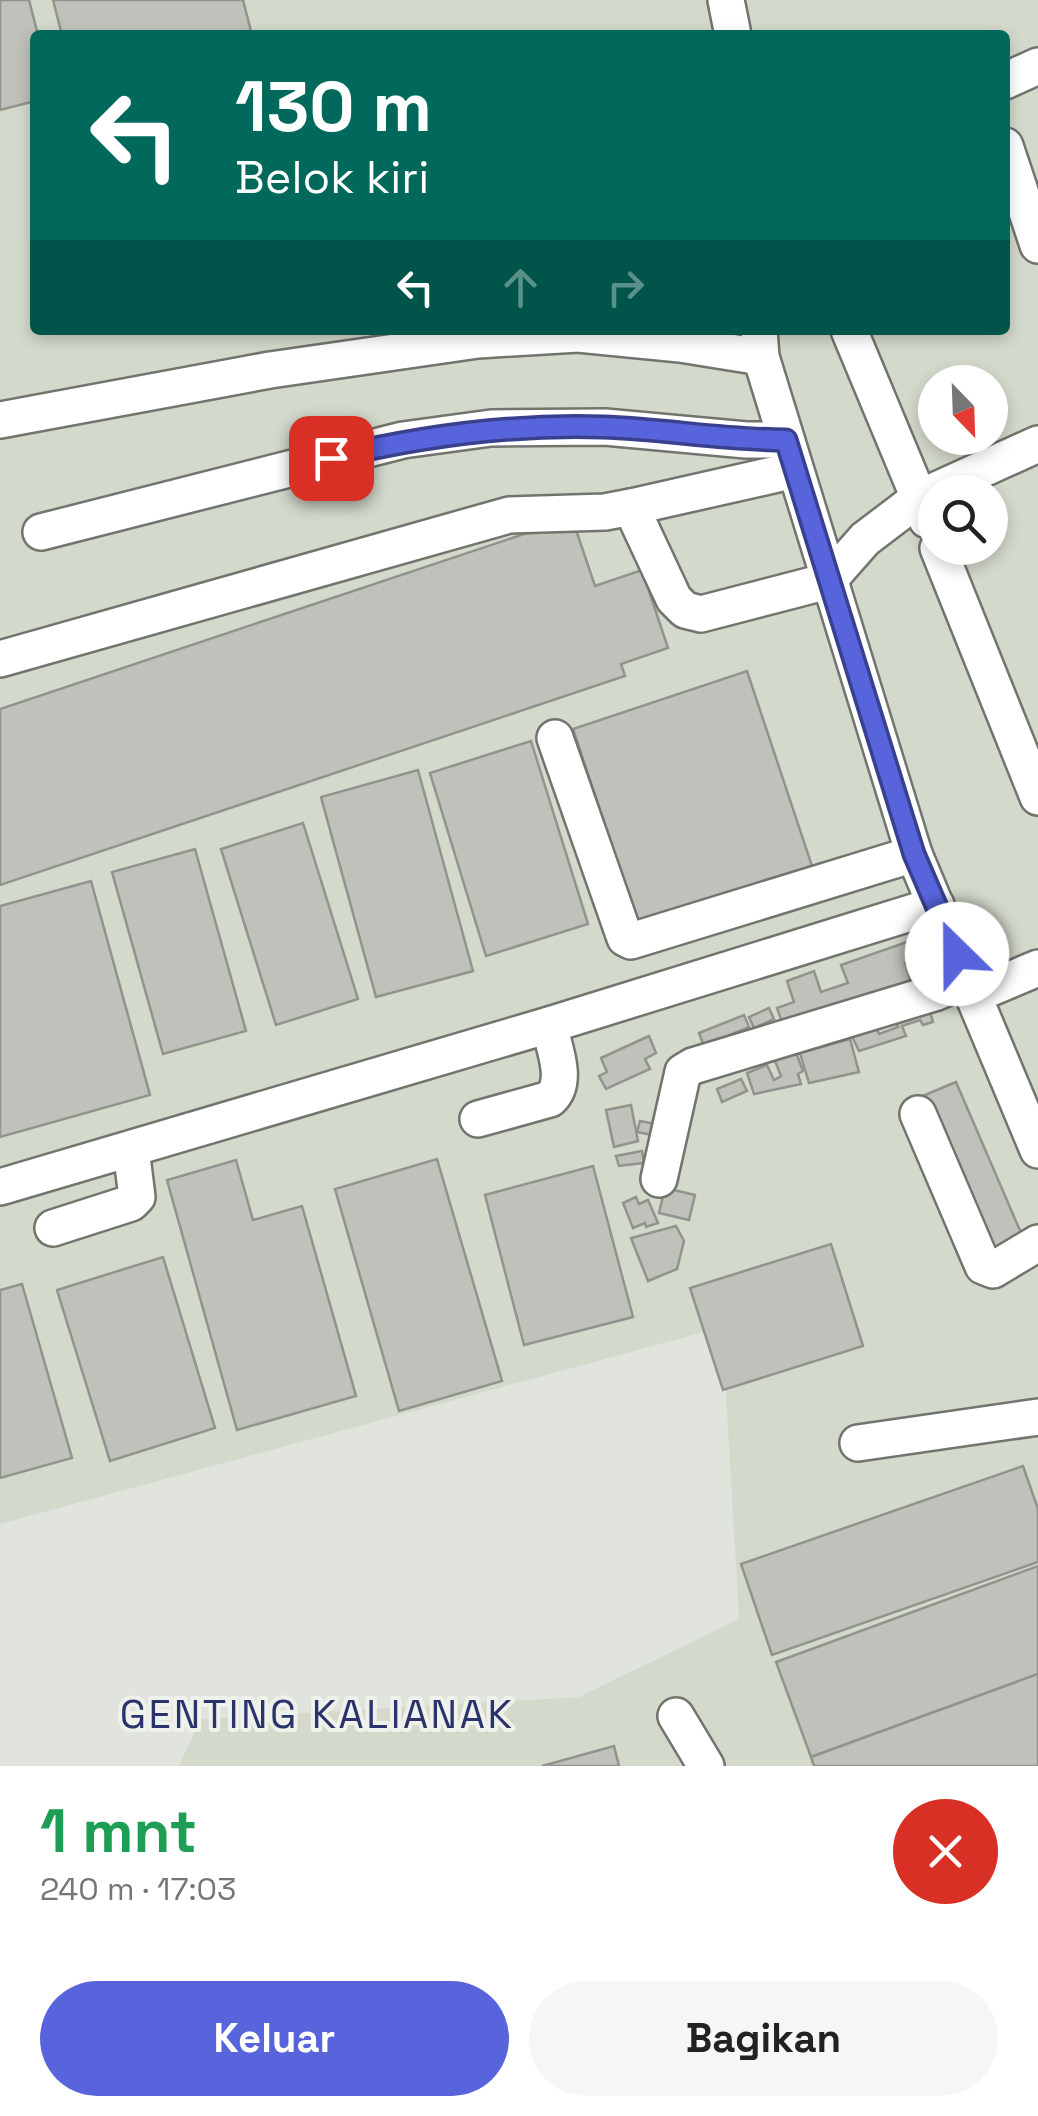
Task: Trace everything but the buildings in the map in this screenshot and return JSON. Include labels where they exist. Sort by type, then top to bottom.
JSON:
[{"type":"lane","points":[[726,0],[732,30]]},
{"type":"lane","points":[[1010,79],[1038,66]]},
{"type":"lane","points":[[1010,161],[1038,245]]},
{"type":"lane","points":[[0,420],[270,370],[478,340],[561,335]]},
{"type":"lane","points":[[588,335],[680,344],[760,343],[790,455],[914,854],[1038,1150]]},
{"type":"lane","points":[[851,335],[918,496]]},
{"type":"lane","points":[[42,532],[403,440],[491,428],[604,427],[746,440],[790,455]]},
{"type":"lane","points":[[970,475],[1038,444]]},
{"type":"lane","points":[[0,660],[509,515],[605,512],[631,507],[790,455]]},
{"type":"lane","points":[[631,507],[674,599],[685,610],[701,614],[828,581],[864,538],[918,499]]},
{"type":"lane","points":[[945,565],[1038,797]]},
{"type":"lane","points":[[555,738],[625,938],[631,942],[914,854]]},
{"type":"lane","points":[[0,1187],[550,1025],[936,905]]},
{"type":"lane","points":[[659,1180],[684,1072],[693,1066],[937,992],[1038,968]]},
{"type":"lane","points":[[478,1119],[550,1099],[557,1092],[560,1080],[550,1025]]},
{"type":"lane","points":[[918,1114],[983,1266],[993,1270],[1038,1243]]},
{"type":"lane","points":[[53,1228],[130,1203],[137,1197],[131,1149]]},
{"type":"lane","points":[[858,1443],[1038,1418]]},
{"type":"lane","points":[[676,1716],[706,1766]]},
{"type":"shaded area","points":[[0,0],[1038,0],[1038,1766],[179,1766],[201,1719],[579,1697],[739,1619],[722,1327],[0,1524]]},
{"type":"district","name":"GENTING KALIANAK","points":[[317,1714]]},
{"type":"route","points":[[331,458],[403,440],[491,428],[604,427],[786,440],[914,854],[957,954]]}]
